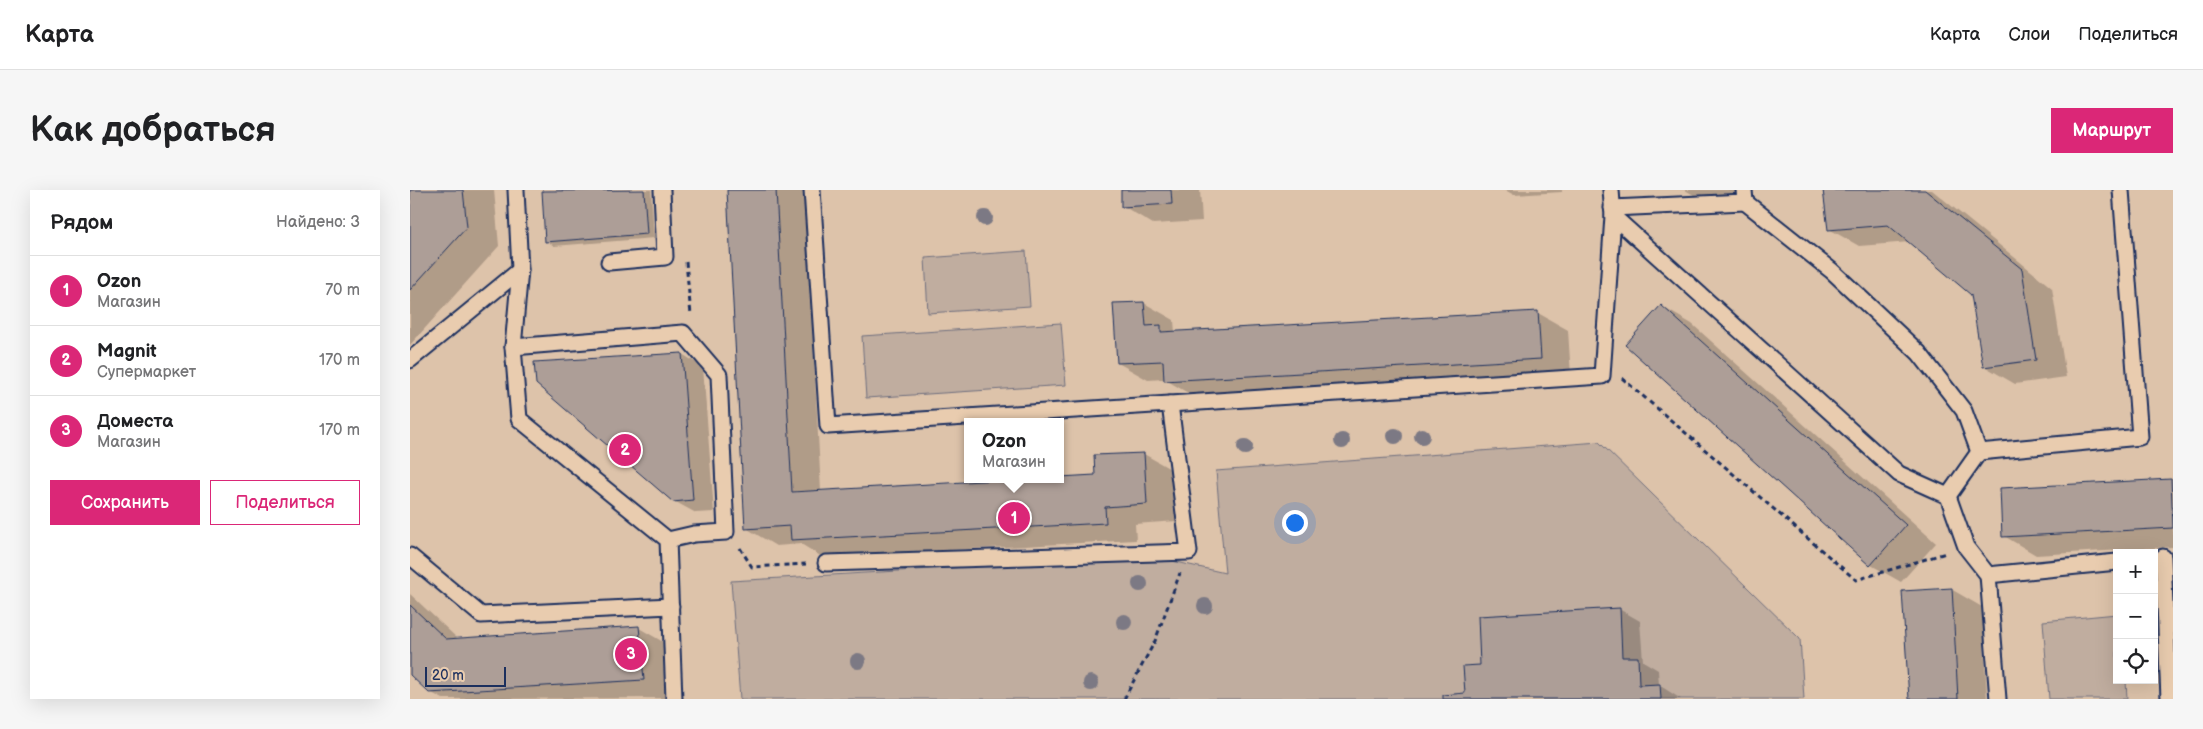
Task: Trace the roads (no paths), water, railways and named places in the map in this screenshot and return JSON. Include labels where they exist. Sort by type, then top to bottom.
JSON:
[{"type":"lane","points":[[516,190],[520,270],[513,347],[519,419],[668,540],[674,699]]},
{"type":"lane","points":[[609,262],[665,257],[662,190]]},
{"type":"lane","points":[[812,190],[828,426],[1602,376],[1612,212],[1611,190]]},
{"type":"lane","points":[[1948,496],[1979,452],[2140,437],[2121,190]]},
{"type":"lane","points":[[1612,212],[1744,196],[1832,271],[1919,353],[1964,411],[1979,452]]},
{"type":"lane","points":[[1612,212],[1899,474],[1948,496],[1966,547],[1988,575],[1998,699]]},
{"type":"lane","points":[[410,360],[520,270]]},
{"type":"lane","points":[[513,347],[683,333],[719,375],[726,532],[694,534],[668,540]]},
{"type":"lane","points":[[826,563],[1189,552],[1170,404]]},
{"type":"lane","points":[[410,556],[481,615],[671,606]]},
{"type":"lane","points":[[2163,557],[2169,699]]},
{"type":"lane","points":[[1988,575],[2113,562]]},
{"type":"place","name":"Magnit","points":[[625,450]]},
{"type":"place","name":"Ozon","points":[[1014,518]]},
{"type":"place","name":"Доместа","points":[[631,654]]}]
